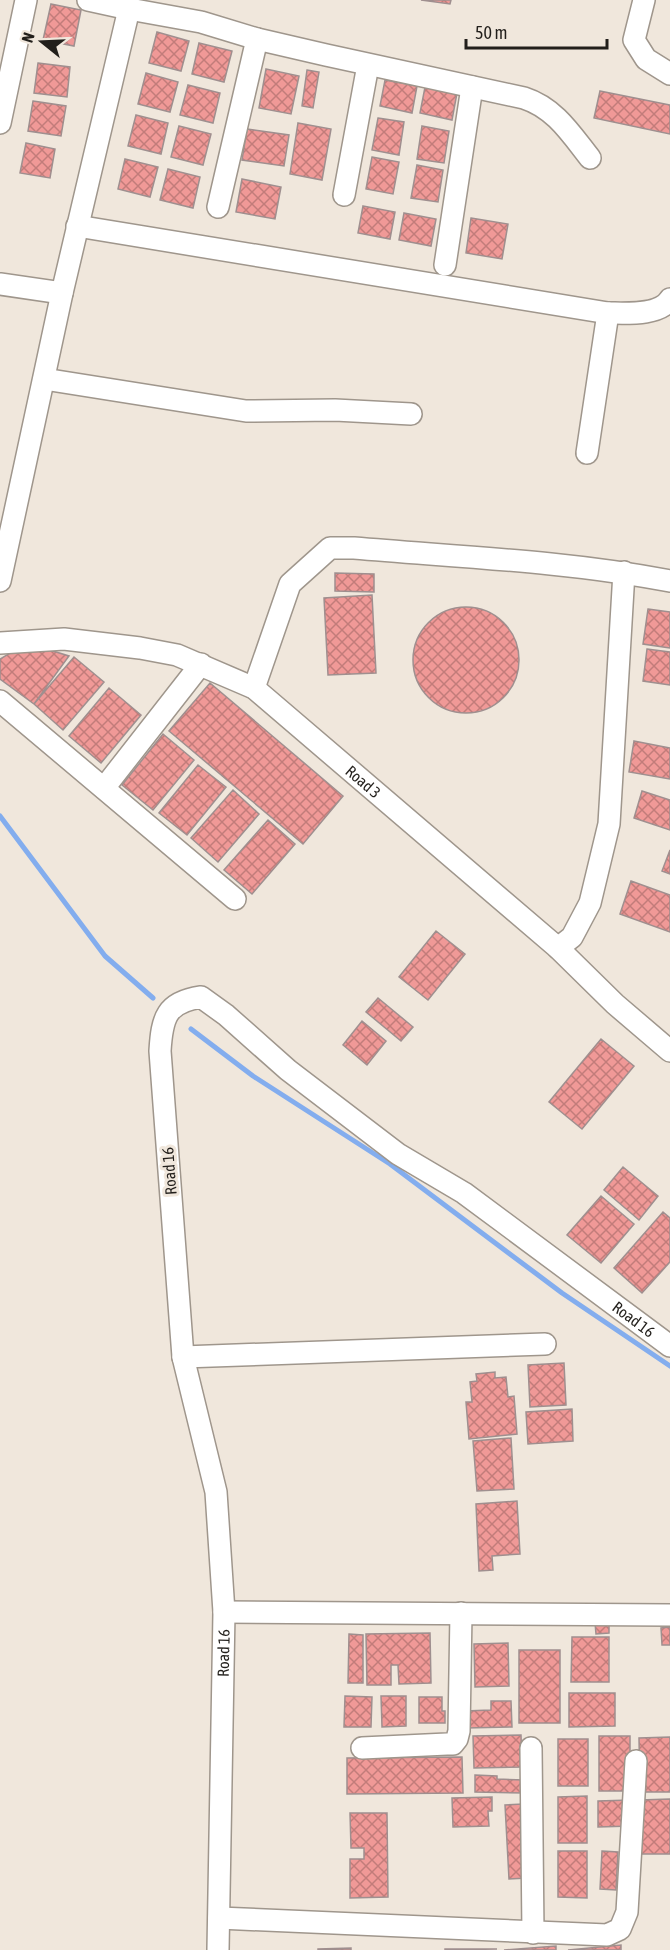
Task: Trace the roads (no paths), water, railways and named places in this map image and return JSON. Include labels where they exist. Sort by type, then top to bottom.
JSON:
[{"type":"street","points":[[0,123],[26,0]]},
{"type":"street","points":[[88,0],[201,22],[257,39],[525,98],[548,109],[590,158]]},
{"type":"street","points":[[644,0],[634,40],[646,59],[670,74]]},
{"type":"street","points":[[0,581],[77,226],[129,9]]},
{"type":"street","points":[[218,207],[257,39]]},
{"type":"street","points":[[344,195],[368,65]]},
{"type":"street","points":[[445,265],[472,87]]},
{"type":"street","points":[[77,226],[608,313],[643,313],[667,303],[670,299]]},
{"type":"street","points":[[0,284],[62,293]]},
{"type":"street","points":[[588,453],[608,313]]},
{"type":"street","points":[[44,379],[246,411],[335,410],[411,414]]},
{"type":"street","points":[[254,688],[290,584],[330,548],[354,548],[624,572],[670,581]]},
{"type":"street","points":[[558,948],[572,937],[590,903],[609,824],[624,572]]},
{"type":"street","name":"Road 3","points":[[0,643],[64,639],[140,648],[177,655],[254,688],[558,948],[615,1004],[670,1051]]},
{"type":"street","points":[[104,788],[201,664]]},
{"type":"street","points":[[0,701],[236,899]]},
{"type":"street","name":"Road 16","points":[[218,1950],[224,1612],[216,1492],[183,1357],[160,1051],[161,1032],[169,1010],[183,1000],[201,997],[226,1015],[288,1070],[398,1154],[464,1193],[670,1346]]},
{"type":"street","points":[[183,1357],[545,1344]]},
{"type":"street","points":[[224,1612],[670,1615]]},
{"type":"street","points":[[362,1748],[453,1744],[457,1739],[461,1613]]},
{"type":"street","points":[[531,1748],[533,1933]]},
{"type":"street","points":[[219,1918],[607,1935],[620,1929],[627,1912],[636,1761]]},
{"type":"waterway","points":[[0,816],[105,956],[153,998]]},
{"type":"waterway","points":[[191,1029],[253,1076],[390,1164],[562,1293],[670,1366]]}]
